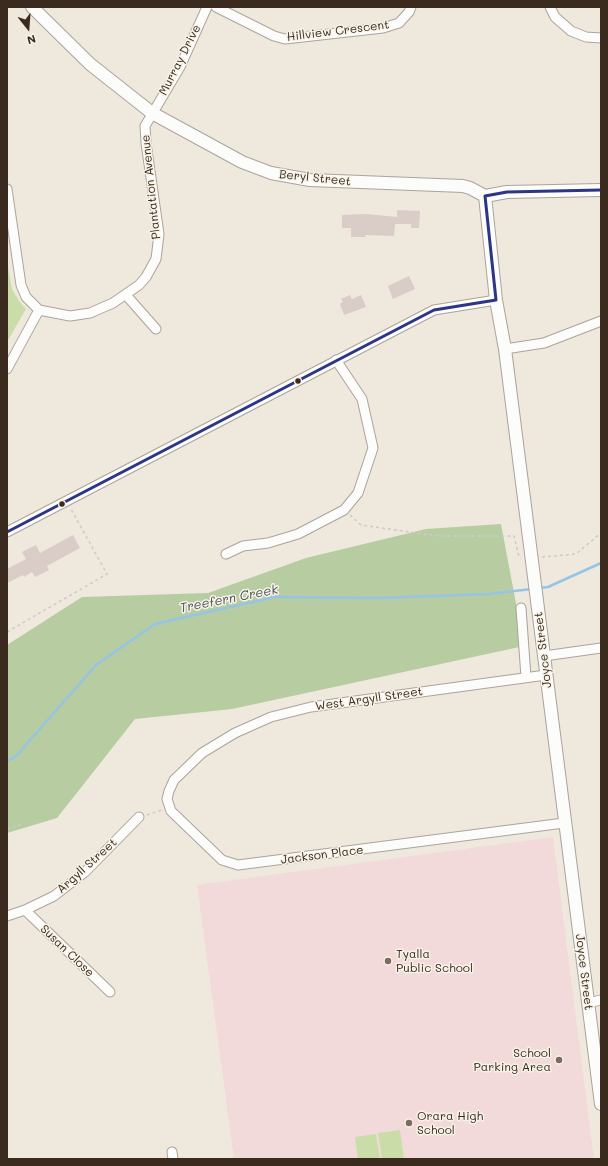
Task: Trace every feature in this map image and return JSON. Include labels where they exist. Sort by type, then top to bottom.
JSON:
[{"type":"street","name":"Beryl Street","points":[[32,7],[90,64],[152,113],[242,162],[289,178],[344,182],[463,186],[485,196]]},
{"type":"street","name":"Murray Drive","points":[[152,113],[180,66],[207,7]]},
{"type":"street","name":"Hillview Crescent","points":[[216,7],[274,36],[285,39],[383,28],[399,23],[409,12],[411,7]]},
{"type":"street","points":[[550,7],[555,17],[571,31],[586,37],[601,38]]},
{"type":"street","name":"Plantation Avenue","points":[[39,310],[60,315],[80,315],[113,303],[126,295],[146,277],[156,259],[158,247],[157,220],[145,130],[147,121],[152,113]]},
{"type":"street","points":[[7,189],[21,285],[26,297],[39,310],[7,369]]},
{"type":"street","points":[[485,196],[507,192],[601,190]]},
{"type":"street","name":"Joyce Street","points":[[485,196],[496,300],[532,557],[564,823],[601,1104]]},
{"type":"street","points":[[126,295],[156,329]]},
{"type":"street","points":[[7,532],[434,310],[496,300]]},
{"type":"street","points":[[504,349],[544,342],[601,321]]},
{"type":"street","points":[[226,554],[243,546],[268,543],[298,534],[344,510],[358,493],[373,448],[362,399],[336,360]]},
{"type":"street","points":[[521,608],[526,678]]},
{"type":"street","points":[[544,656],[601,648]]},
{"type":"street","name":"West Argyll Street","points":[[169,808],[167,795],[174,780],[202,753],[235,733],[271,717],[311,707],[546,675]]},
{"type":"street","name":"Jackson Place","points":[[169,808],[222,860],[238,865],[564,823]]},
{"type":"street","name":"Argyll Street","points":[[7,916],[25,910],[54,896],[85,872],[139,817]]},
{"type":"street","name":"Susan Close","points":[[25,910],[110,992]]},
{"type":"street","points":[[588,1003],[601,1000]]},
{"type":"path","points":[[7,632],[107,574],[67,500]]},
{"type":"path","points":[[344,510],[361,525],[438,536],[514,536],[519,557],[576,554],[601,533]]},
{"type":"path","points":[[139,817],[169,808]]},
{"type":"path","points":[[7,828],[22,824]]},
{"type":"shaded area","name":"Tyalla Public School","points":[[553,837],[594,1159],[234,1159],[197,885]]},
{"type":"green space","points":[[7,261],[12,289],[26,309],[7,342]]},
{"type":"green space","points":[[501,524],[524,646],[232,709],[135,719],[57,818],[7,833],[7,645],[82,597],[208,593],[306,558],[426,529]]},
{"type":"green space","points":[[400,1130],[404,1159],[382,1159],[378,1133]]},
{"type":"green space","points":[[376,1134],[380,1159],[358,1159],[355,1137]]},
{"type":"building","points":[[397,210],[420,211],[419,228],[411,228],[411,224],[395,224],[394,236],[365,235],[366,237],[351,237],[351,228],[342,228],[342,215],[367,214],[397,217]]},
{"type":"building","points":[[409,276],[415,289],[393,299],[388,286]]},
{"type":"building","points":[[350,295],[352,299],[361,295],[366,307],[344,315],[340,304],[343,302],[341,299]]},
{"type":"building","points":[[73,535],[80,548],[47,566],[49,570],[35,577],[32,572],[24,577],[23,575],[7,583],[7,569],[26,559],[22,552],[36,545],[40,553]]},
{"type":"waterway","name":"Treefern Creek","points":[[539,588],[548,587],[601,563]]},
{"type":"waterway","name":"Treefern Creek","points":[[7,762],[17,755],[96,665],[155,624],[275,597],[378,598],[488,594],[532,589]]},
{"type":"transit line","points":[[485,196],[507,192],[601,190]]},
{"type":"transit line","points":[[485,196],[496,300]]},
{"type":"transit line","points":[[7,532],[434,310],[496,300]]},
{"type":"place","name":"Tyalla Public School","points":[[388,961]]},
{"type":"place","name":"School Parking Area","points":[[559,1060]]},
{"type":"place","name":"Orara High School","points":[[409,1123]]}]
